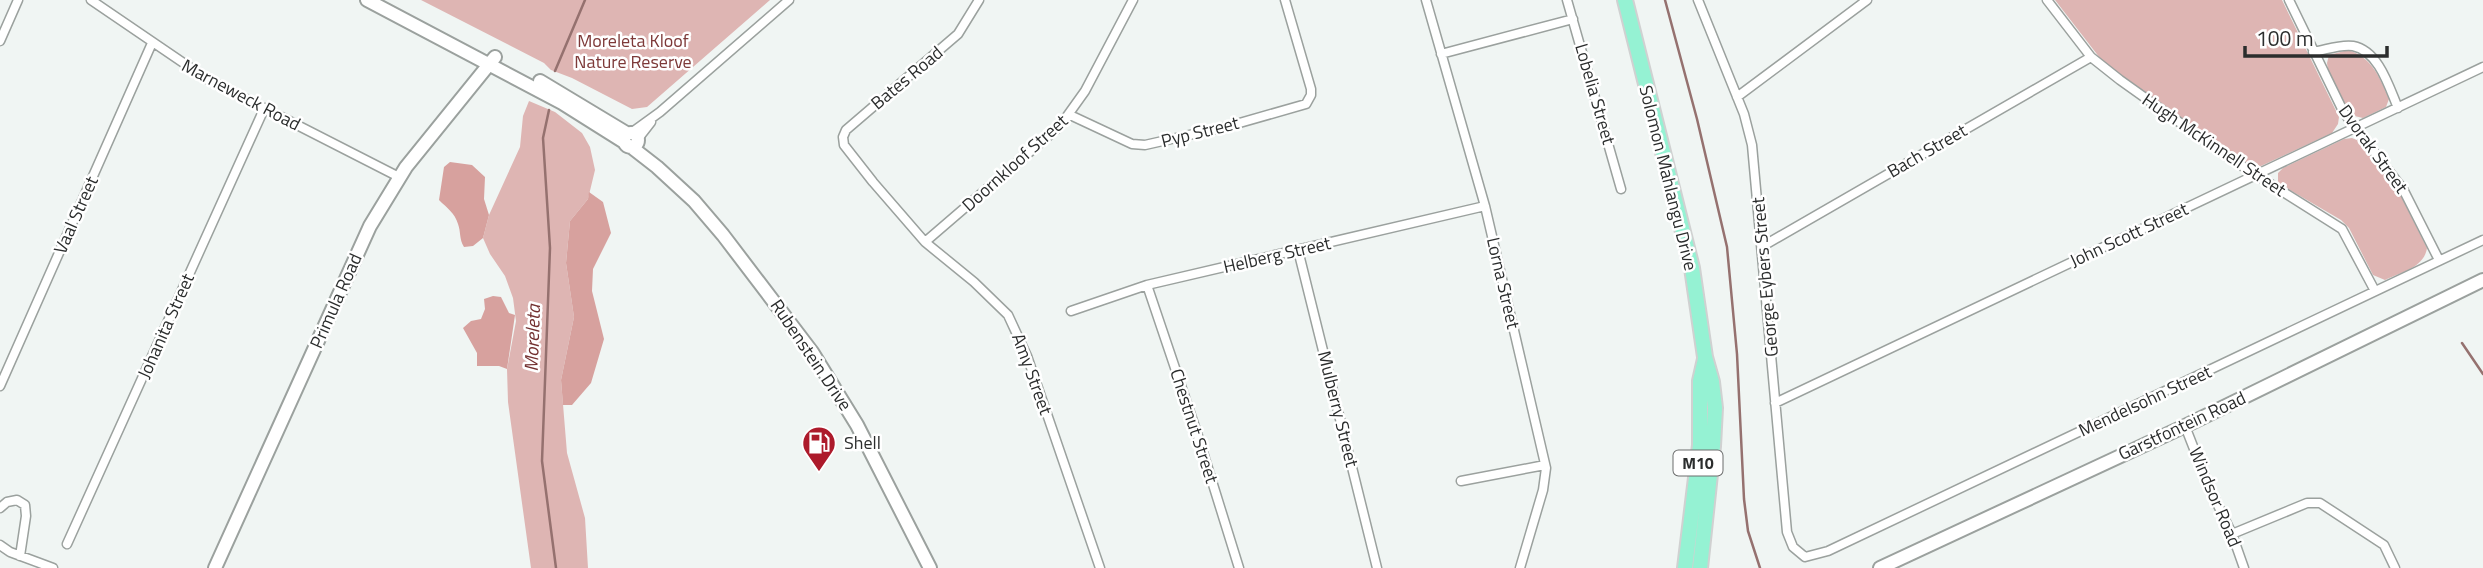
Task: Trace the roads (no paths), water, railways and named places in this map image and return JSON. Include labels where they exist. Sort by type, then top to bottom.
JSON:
[{"type":"main road","name":"Solomon Mahlangu Drive","points":[[1625,0],[1692,268],[1705,358],[1712,382],[1715,408],[1712,459],[1700,568]]},
{"type":"main road","name":"Solomon Mahlangu Drive","points":[[1685,568],[1700,445],[1700,381],[1705,358]]},
{"type":"street","points":[[0,41],[18,0]]},
{"type":"street","name":"Marneweck Road","points":[[91,0],[207,79],[399,177]]},
{"type":"street","name":"Rubenstein Drive","points":[[366,0],[493,60]]},
{"type":"street","name":"Rubenstein Drive","points":[[380,0],[493,60],[562,103],[631,140],[694,201],[723,234],[812,352],[857,425],[930,568]]},
{"type":"street","points":[[631,140],[789,0]]},
{"type":"street","name":"Bates Road","points":[[850,154],[844,145],[846,130],[957,34],[979,0]]},
{"type":"street","name":"Doornkloof Street","points":[[925,242],[1070,115],[1133,0]]},
{"type":"street","name":"Pyp Street","points":[[1070,115],[1132,144],[1145,145],[1229,126],[1306,104],[1311,95],[1308,78],[1285,0]]},
{"type":"street","name":"Lorna Street","points":[[1426,0],[1486,206],[1545,465],[1543,490],[1520,568]]},
{"type":"street","name":"Lobelia Street","points":[[1567,0],[1622,189]]},
{"type":"street","name":"George Eybers Street","points":[[1698,0],[1737,97],[1752,145],[1787,532],[1793,547],[1805,557]]},
{"type":"street","points":[[1737,97],[1867,0]]},
{"type":"street","name":"Hugh McKinnell Street","points":[[2047,0],[2091,57],[2120,80],[2256,175],[2342,229],[2375,291]]},
{"type":"street","name":"Dvorak Street","points":[[2289,0],[2353,127],[2403,189],[2439,260]]},
{"type":"street","points":[[1441,54],[1573,19]]},
{"type":"street","name":"Vaal Street","points":[[0,386],[152,43]]},
{"type":"street","points":[[2314,52],[2344,46],[2360,48],[2377,64],[2398,108]]},
{"type":"street","name":"Bach Street","points":[[1763,246],[2091,57]]},
{"type":"street","name":"Primula Road","points":[[215,568],[365,237],[399,177],[493,60]]},
{"type":"street","name":"John Scott Street","points":[[1775,403],[2483,67]]},
{"type":"street","name":"Johanita Street","points":[[67,544],[264,109]]},
{"type":"street","name":"Amy Street","points":[[850,154],[925,242],[996,302],[1017,330],[1100,568]]},
{"type":"street","name":"Helberg Street","points":[[1071,311],[1147,285],[1486,206]]},
{"type":"street","name":"Mendelsohn Street","points":[[1805,557],[1828,551],[2483,240]]},
{"type":"street","name":"Mulberry Street","points":[[1298,250],[1377,568]]},
{"type":"street","name":"Garstfontein Road","points":[[1880,568],[2185,425],[2483,280]]},
{"type":"street","name":"Chestnut Street","points":[[1147,285],[1197,433],[1238,568]]},
{"type":"street","name":"Windsor Road","points":[[2185,425],[2244,568]]},
{"type":"street","points":[[1461,481],[1545,465]]},
{"type":"street","points":[[0,508],[7,502],[18,500],[26,505],[20,556]]},
{"type":"street","points":[[2232,534],[2307,503],[2320,503],[2384,545],[2395,568]]},
{"type":"street","points":[[0,545],[20,556],[53,568]]},
{"type":"waterway","name":"Moreleta","points":[[555,71],[585,0]]},
{"type":"waterway","points":[[1665,0],[1727,247],[1737,354],[1744,499],[1748,531],[1760,568]]},
{"type":"waterway","name":"Moreleta","points":[[549,110],[543,138],[550,248],[542,461],[556,568]]},
{"type":"waterway","points":[[2462,343],[2483,374]]},
{"type":"place","name":"Shell","points":[[819,473]]},
{"type":"park label","name":"Moreleta Kloof Nature Reserve","points":[[633,51]]}]
